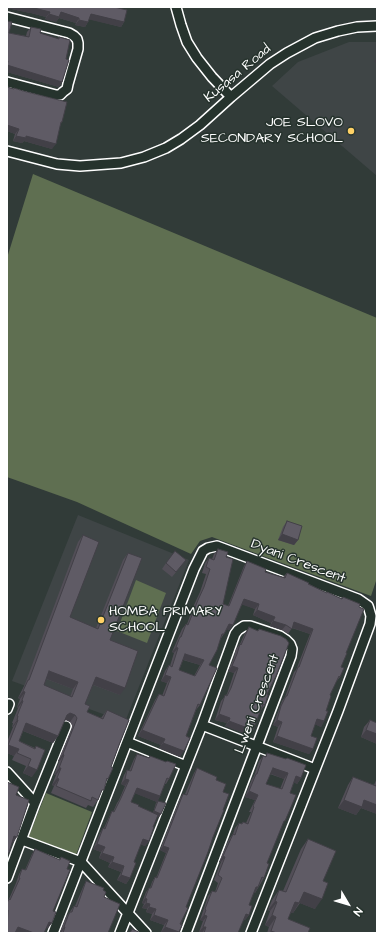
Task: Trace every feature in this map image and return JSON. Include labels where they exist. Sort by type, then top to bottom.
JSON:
[{"type":"street","points":[[176,7],[187,42],[212,77],[231,97]]},
{"type":"street","points":[[7,17],[69,34],[74,36],[78,43],[78,49],[68,84],[60,95],[7,82]]},
{"type":"street","name":"Kusasa Road","points":[[7,151],[57,164],[80,166],[121,163],[144,157],[166,148],[181,139],[200,125],[270,64],[287,53],[315,38],[338,31],[357,27],[377,26]]},
{"type":"street","name":"Dyani Crescent","points":[[53,933],[199,559],[203,551],[217,546],[358,599],[370,610],[371,616],[370,624],[251,933]]},
{"type":"street","name":"Lweni Crescent","points":[[120,933],[202,725],[235,634],[244,626],[250,626],[280,636],[286,640],[292,649],[292,656],[186,933]]},
{"type":"street","points":[[202,725],[315,769]]},
{"type":"street","points":[[7,878],[66,726]]},
{"type":"street","points":[[127,742],[186,766]]},
{"type":"street","points":[[7,772],[35,803]]},
{"type":"street","points":[[22,840],[81,862],[146,933]]},
{"type":"shaded area","name":"JOE SLOVO SECONDARY SCHOOL","points":[[349,42],[377,42],[377,176],[272,86],[298,62]]},
{"type":"shaded area","name":"HOMBA PRIMARY SCHOOL","points":[[78,515],[189,560],[125,722],[12,681]]},
{"type":"green space","points":[[33,174],[377,318],[377,578],[371,596],[212,537],[200,541],[191,554],[77,502],[7,477],[7,258]]},
{"type":"green space","points":[[136,580],[166,593],[147,643],[117,631]]},
{"type":"green space","points":[[46,793],[92,812],[76,855],[28,838]]},
{"type":"building","points":[[28,7],[114,7],[127,10],[124,22],[91,14],[88,22],[79,20],[79,18],[61,12],[59,17],[49,14],[50,12]]},
{"type":"building","points":[[7,21],[12,22],[9,33],[29,37],[31,27],[41,29],[40,33],[59,39],[59,37],[70,40],[66,59],[69,60],[62,82],[7,65]]},
{"type":"building","points":[[7,87],[67,102],[56,144],[26,136],[26,138],[16,136],[19,129],[7,125]]},
{"type":"building","points":[[287,521],[302,526],[298,540],[282,534]]},
{"type":"building","points":[[83,535],[99,542],[70,617],[98,629],[128,553],[142,558],[110,640],[138,651],[125,688],[96,677],[85,704],[90,706],[87,712],[103,719],[107,710],[129,720],[111,767],[113,768],[98,800],[92,797],[91,801],[56,786],[59,779],[57,778],[61,768],[59,768],[64,755],[63,754],[77,718],[75,715],[70,713],[67,715],[58,736],[26,723],[19,741],[35,749],[36,746],[45,750],[37,770],[28,766],[31,759],[17,753],[19,749],[8,745],[18,720],[17,716],[25,692],[23,691],[29,680]],"holes":[[[49,671],[78,682],[72,697],[44,685]]]},
{"type":"building","points":[[218,549],[228,552],[226,557],[233,559],[223,604],[229,606],[247,561],[266,569],[265,572],[285,578],[287,573],[327,593],[342,599],[343,597],[360,604],[359,607],[364,609],[341,667],[344,668],[330,695],[331,696],[326,711],[328,711],[324,721],[317,719],[311,736],[317,738],[313,749],[277,736],[282,722],[277,720],[281,706],[287,696],[313,629],[294,622],[292,629],[286,625],[273,621],[275,617],[257,610],[259,604],[244,599],[233,625],[229,624],[224,634],[222,634],[217,650],[209,665],[217,668],[200,705],[198,704],[186,736],[190,738],[184,751],[163,743],[165,739],[142,730],[159,694],[164,696],[171,677],[165,675],[169,665],[172,667],[178,648],[176,647],[180,637],[186,624],[188,625],[204,587],[210,569],[206,567],[209,558],[214,560]],"holes":[[[185,654],[204,660],[195,676],[179,670]]]},
{"type":"building","points":[[175,551],[186,560],[176,572],[166,563]]},
{"type":"building","points":[[249,627],[258,631],[259,629],[281,636],[289,643],[267,694],[265,705],[263,704],[253,730],[229,721],[230,718],[219,714],[225,695],[227,696],[231,688],[238,668],[232,666],[240,644],[241,645]]},
{"type":"building","points":[[370,720],[377,723],[377,734],[366,730]]},
{"type":"building","points":[[267,753],[306,765],[301,778],[296,776],[290,793],[296,795],[267,863],[269,864],[264,878],[262,877],[258,887],[256,887],[249,905],[252,906],[249,915],[246,914],[238,933],[204,933],[206,927],[203,927],[207,916],[204,915],[205,909],[212,891],[216,892],[222,878],[218,875],[225,857],[223,856],[233,834],[235,835],[239,823],[242,824],[243,822],[248,824],[258,795],[249,791],[263,756],[266,757]],"holes":[[[273,768],[288,773],[282,789],[266,784]]]},
{"type":"building","points":[[137,754],[149,758],[150,756],[176,764],[169,779],[167,778],[160,796],[137,788],[131,802],[158,815],[149,841],[143,839],[134,862],[136,863],[130,878],[121,875],[124,866],[112,862],[114,857],[102,853],[105,847],[97,844],[103,828],[105,829],[112,811],[114,812],[129,780],[125,779],[127,770],[131,771]]},
{"type":"building","points":[[197,768],[217,777],[216,780],[226,784],[223,792],[229,794],[186,907],[188,908],[180,924],[182,925],[179,932],[165,927],[168,920],[154,915],[156,909],[149,907],[150,904],[146,903],[147,899],[145,898],[155,877],[157,878],[169,848],[163,846],[183,794],[187,795]]},
{"type":"building","points":[[353,777],[376,786],[377,783],[377,805],[364,800],[362,807],[344,800]]},
{"type":"building","points":[[7,782],[19,787],[16,795],[29,800],[17,837],[14,836],[9,853],[7,853]]},
{"type":"building","points":[[158,801],[166,803],[161,814],[154,811]]},
{"type":"building","points":[[308,839],[336,851],[323,881],[328,883],[322,899],[304,892],[299,903],[295,902],[288,919],[310,928],[308,933],[277,933],[271,931],[276,917],[272,915],[277,902],[275,901],[279,890],[286,892]]},
{"type":"building","points":[[35,849],[60,860],[61,857],[70,861],[67,869],[70,870],[53,911],[56,912],[52,923],[49,922],[44,933],[34,933],[18,927],[15,933],[7,933],[7,903],[9,899],[10,900],[20,878],[22,869],[26,870]]},
{"type":"building","points":[[86,881],[104,888],[103,890],[106,892],[104,897],[120,904],[108,933],[63,933],[68,916],[70,912],[72,912],[74,906],[77,907]]},
{"type":"building","points":[[132,929],[141,933],[130,933]]},
{"type":"place","name":"JOE SLOVO SECONDARY SCHOOL","points":[[351,131]]},
{"type":"place","name":"HOMBA PRIMARY SCHOOL","points":[[101,620]]}]
